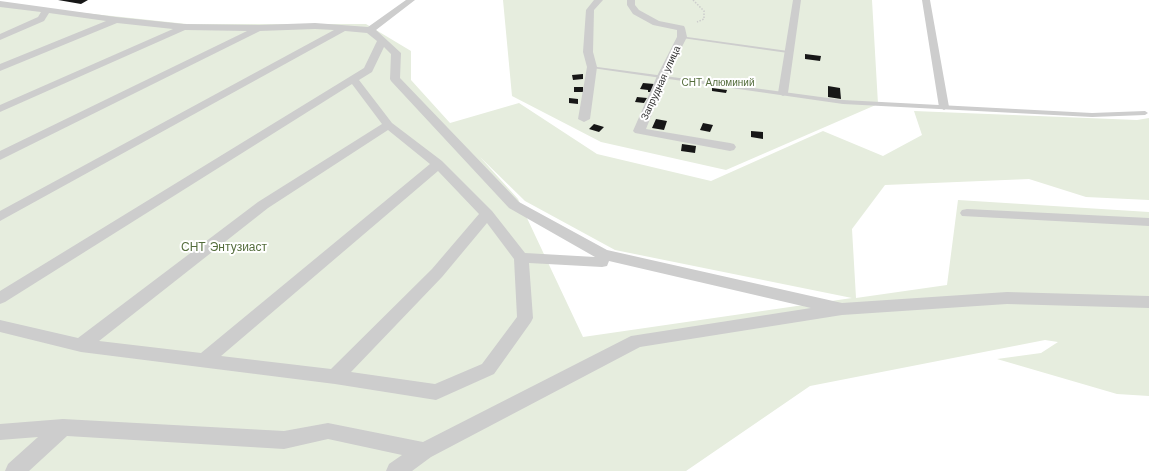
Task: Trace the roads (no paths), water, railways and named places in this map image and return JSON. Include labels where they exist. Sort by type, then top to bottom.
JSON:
[{"type":"street","points":[[370,30],[411,0]]},
{"type":"street","points":[[584,120],[592,67],[588,52],[590,10],[599,0]]},
{"type":"street","name":"Запрудная улица","points":[[631,0],[631,5],[636,12],[656,23],[681,28],[682,37],[662,76],[639,131],[730,147]]},
{"type":"street","points":[[783,93],[797,0]]},
{"type":"street","points":[[926,0],[944,107]]},
{"type":"street","points":[[0,4],[46,12],[184,27],[259,28],[315,26],[370,30],[396,53],[395,79],[514,204],[603,254],[842,310]]},
{"type":"street","points":[[0,37],[41,19],[46,12]]},
{"type":"street","points":[[0,68],[116,20]]},
{"type":"street","points":[[0,25],[20,29]]},
{"type":"street","points":[[0,110],[184,27]]},
{"type":"street","points":[[0,156],[259,28]]},
{"type":"street","points":[[0,217],[344,28]]},
{"type":"street","points":[[0,298],[368,70],[382,40]]},
{"type":"street","points":[[0,326],[81,345],[335,377],[436,392],[488,369],[525,318],[521,258],[487,214],[438,164],[388,125],[353,79]]},
{"type":"street","points":[[81,345],[263,205],[388,125]]},
{"type":"street","points":[[203,361],[438,164]]},
{"type":"street","points":[[967,213],[1149,222]]},
{"type":"street","points":[[335,377],[437,273],[487,214]]},
{"type":"street","points":[[521,258],[602,262],[603,254]]},
{"type":"street","points":[[396,471],[424,451],[637,341],[842,310],[1007,298],[1149,302]]},
{"type":"street","points":[[0,432],[63,427],[284,440],[328,431],[424,451]]},
{"type":"street","points":[[15,471],[63,427]]},
{"type":"lane","points":[[682,37],[788,52]]},
{"type":"lane","points":[[592,67],[843,102],[1092,115],[1145,113]]},
{"type":"park label","name":"СНТ Алюминий","points":[[718,83]]},
{"type":"park label","name":"СНТ Энтузиаст","points":[[224,247]]}]
